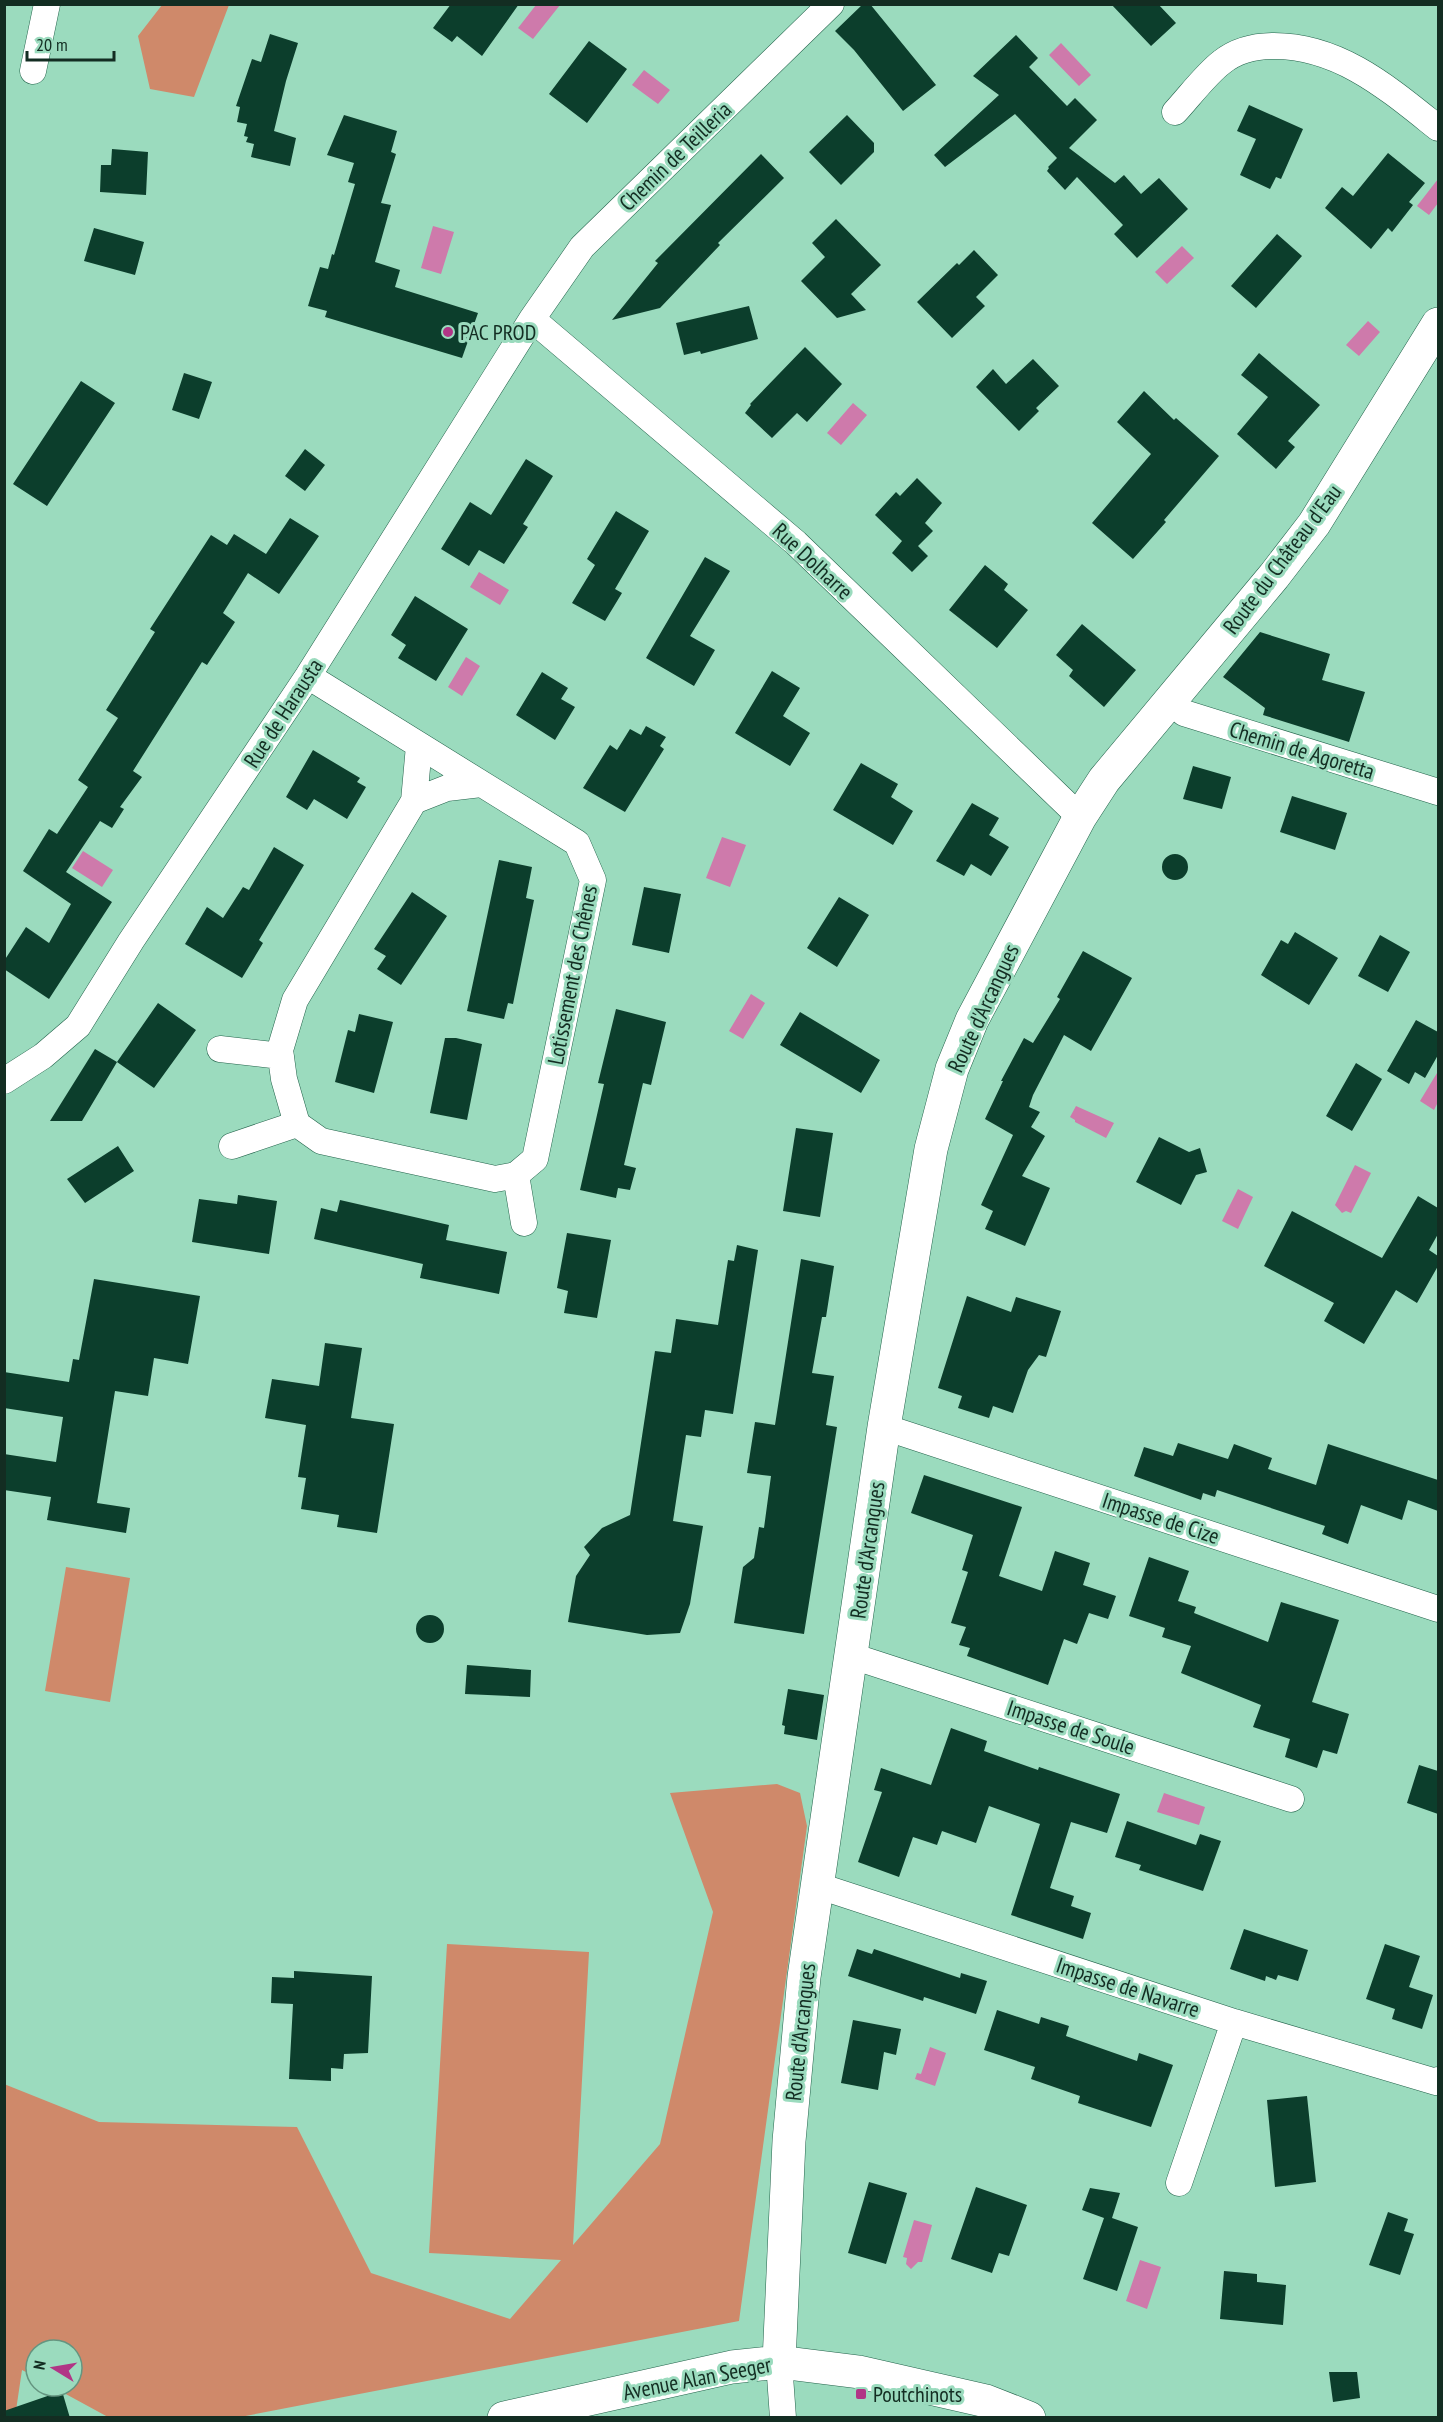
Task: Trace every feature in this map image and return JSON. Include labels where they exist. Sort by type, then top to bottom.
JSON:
[{"type":"street","points":[[33,71],[47,4]]},
{"type":"street","name":"Chemin de Teilleria","points":[[532,319],[582,247],[831,4]]},
{"type":"street","points":[[1175,112],[1222,62],[1255,46],[1295,46],[1334,56],[1377,80],[1438,128]]},
{"type":"street","name":"Rue de Harausta","points":[[4,1081],[43,1056],[78,1026],[131,941],[308,676],[532,319]]},
{"type":"street","name":"Rue Dolharre","points":[[532,319],[796,543],[1080,817]]},
{"type":"street","name":"Route du Château d'Eau","points":[[1104,780],[1275,576],[1314,524],[1438,324]]},
{"type":"street","name":"Lotissement des Chênes","points":[[308,676],[577,843],[593,880],[535,1159],[516,1175]]},
{"type":"street","name":"Chemin de Agoretta","points":[[1170,700],[1184,713],[1438,792]]},
{"type":"street","points":[[419,746],[414,801],[295,999],[280,1050],[284,1079],[297,1124],[321,1141],[495,1179],[516,1175],[524,1223]]},
{"type":"street","name":"Route d'Arcangues","points":[[779,2362],[789,2141],[804,1977],[884,1428],[931,1149],[951,1069],[972,1020],[1080,817],[1104,780]]},
{"type":"street","points":[[414,801],[447,788],[481,784]]},
{"type":"street","points":[[220,1048],[281,1056]]},
{"type":"street","points":[[232,1146],[297,1124]]},
{"type":"street","name":"Impasse de Cize","points":[[884,1428],[1438,1609]]},
{"type":"street","name":"Impasse de Soule","points":[[852,1656],[1291,1799]]},
{"type":"street","name":"Impasse de Navarre","points":[[819,1886],[1234,2022],[1436,2082],[1438,2080]]},
{"type":"street","points":[[1179,2183],[1234,2022]]},
{"type":"street","points":[[779,2362],[783,2418]]},
{"type":"street","name":"Avenue Alan Seeger","points":[[504,2418],[732,2367],[779,2362],[859,2372],[986,2401],[1029,2418]]},
{"type":"shaded area","points":[[162,5],[229,5],[194,97],[150,89],[138,36]]},
{"type":"shaded area","points":[[536,5],[560,5],[533,39],[518,28]]},
{"type":"shaded area","points":[[1061,43],[1091,75],[1079,86],[1049,55]]},
{"type":"shaded area","points":[[644,70],[670,90],[658,104],[632,85]]},
{"type":"shaded area","points":[[1438,179],[1438,203],[1429,215],[1417,206]]},
{"type":"shaded area","points":[[433,226],[454,232],[441,274],[421,268]]},
{"type":"shaded area","points":[[1182,246],[1194,258],[1167,284],[1155,272]]},
{"type":"shaded area","points":[[1368,321],[1380,332],[1359,356],[1346,345]]},
{"type":"shaded area","points":[[853,403],[867,415],[841,445],[827,433]]},
{"type":"shaded area","points":[[479,572],[509,590],[500,605],[470,587]]},
{"type":"shaded area","points":[[466,657],[480,666],[462,696],[448,687]]},
{"type":"shaded area","points":[[722,837],[746,845],[730,887],[706,878]]},
{"type":"shaded area","points":[[83,851],[113,870],[102,887],[72,868]]},
{"type":"shaded area","points":[[751,994],[765,1003],[743,1039],[729,1031]]},
{"type":"shaded area","points":[[1437,1073],[1438,1102],[1434,1110],[1420,1101]]},
{"type":"shaded area","points":[[1076,1106],[1114,1123],[1106,1138],[1070,1117]]},
{"type":"shaded area","points":[[1355,1165],[1371,1173],[1351,1213],[1346,1211],[1342,1213],[1335,1205]]},
{"type":"shaded area","points":[[1238,1189],[1253,1197],[1238,1229],[1222,1221]]},
{"type":"shaded area","points":[[66,1567],[130,1578],[110,1702],[45,1691]]},
{"type":"shaded area","points":[[777,1784],[800,1793],[807,1826],[739,2321],[235,2418],[108,2417],[73,2398],[84,2398],[84,2338],[24,2338],[24,2371],[22,2370],[15,2417],[5,2417],[4,2084],[99,2122],[297,2127],[371,2273],[510,2319],[561,2260],[429,2253],[447,1944],[589,1952],[573,2245],[660,2144],[713,1912],[670,1793]]},
{"type":"shaded area","points":[[1164,1793],[1205,1807],[1199,1825],[1157,1812]]},
{"type":"shaded area","points":[[930,2047],[946,2053],[935,2086],[915,2079],[917,2073],[921,2074]]},
{"type":"shaded area","points":[[914,2220],[932,2225],[922,2262],[918,2262],[911,2269],[906,2264],[907,2258],[903,2257]]},
{"type":"shaded area","points":[[1140,2260],[1161,2267],[1147,2309],[1126,2301]]},
{"type":"building","points":[[451,4],[519,4],[482,56],[457,36],[452,42],[433,28]]},
{"type":"building","points":[[863,4],[870,4],[936,85],[903,111],[854,50],[835,31]]},
{"type":"building","points":[[1111,4],[1158,4],[1176,23],[1151,46]]},
{"type":"building","points":[[270,34],[298,43],[274,131],[296,138],[290,166],[251,157],[254,144],[246,142],[248,137],[244,136],[247,124],[237,122],[240,107],[236,106],[252,59],[261,62]]},
{"type":"building","points":[[1016,35],[1038,58],[1029,67],[1067,106],[1075,98],[1097,120],[1069,148],[1115,183],[1124,175],[1141,194],[1159,178],[1188,209],[1137,258],[1114,234],[1123,225],[1077,177],[1065,190],[1047,171],[1057,158],[1015,114],[945,167],[934,155],[999,95],[973,76]]},
{"type":"building","points":[[589,41],[627,69],[587,123],[549,94]]},
{"type":"building","points":[[1249,105],[1303,129],[1281,179],[1276,177],[1270,189],[1240,175],[1256,139],[1237,131]]},
{"type":"building","points":[[344,115],[397,131],[391,152],[396,154],[381,203],[391,205],[375,262],[400,270],[395,287],[478,313],[462,358],[325,317],[327,311],[308,306],[320,267],[328,269],[332,254],[334,255],[355,184],[348,182],[354,163],[327,155]]},
{"type":"building","points":[[847,115],[874,143],[874,152],[841,185],[809,152]]},
{"type":"building","points":[[112,149],[148,152],[146,195],[100,192],[101,165],[111,165]]},
{"type":"building","points":[[1388,153],[1425,183],[1409,202],[1413,205],[1392,232],[1388,228],[1371,249],[1325,208],[1342,187],[1353,196]]},
{"type":"building","points":[[761,154],[784,178],[718,243],[720,245],[660,308],[612,320],[658,263],[655,261]]},
{"type":"building","points":[[836,219],[881,265],[851,294],[866,310],[837,318],[801,281],[825,257],[812,243]]},
{"type":"building","points":[[94,228],[144,242],[135,275],[84,261]]},
{"type":"building","points":[[1277,234],[1302,256],[1256,308],[1231,286]]},
{"type":"building","points":[[974,250],[998,275],[976,297],[985,306],[952,338],[917,302],[957,263],[959,265]]},
{"type":"building","points":[[749,306],[758,339],[701,354],[700,351],[684,355],[676,323]]},
{"type":"building","points":[[805,347],[842,384],[807,422],[797,413],[772,438],[745,413],[750,404]]},
{"type":"building","points":[[1259,353],[1320,405],[1288,441],[1295,447],[1276,469],[1237,434],[1268,397],[1241,375]]},
{"type":"building","points":[[1033,359],[1059,386],[1036,408],[1039,411],[1019,431],[976,387],[993,369],[1006,384]]},
{"type":"building","points":[[184,373],[212,382],[199,419],[172,410]]},
{"type":"building","points":[[81,381],[115,403],[47,506],[13,484]]},
{"type":"building","points":[[1144,391],[1174,420],[1176,418],[1219,456],[1133,559],[1092,523],[1151,454],[1117,422]]},
{"type":"building","points":[[305,449],[325,465],[305,491],[285,476]]},
{"type":"building","points":[[526,459],[553,476],[523,524],[528,527],[504,564],[479,550],[469,566],[441,549],[470,502],[491,515]]},
{"type":"building","points":[[917,478],[942,503],[925,523],[933,531],[918,546],[928,556],[912,572],[892,553],[902,541],[875,515],[896,492],[900,496]]},
{"type":"building","points":[[616,511],[649,531],[615,589],[622,593],[605,621],[572,603],[595,565],[587,559]]},
{"type":"building","points":[[290,518],[319,536],[279,594],[248,573],[223,613],[235,622],[207,665],[202,662],[133,771],[142,777],[120,807],[124,809],[112,828],[100,821],[66,872],[112,902],[49,999],[4,969],[4,961],[26,927],[49,943],[71,904],[23,871],[49,829],[57,834],[88,787],[78,780],[118,718],[106,710],[155,632],[150,629],[211,535],[227,545],[234,534],[266,554]]},
{"type":"building","points":[[705,557],[730,571],[690,636],[715,650],[694,686],[646,658]]},
{"type":"building","points":[[985,565],[1008,584],[1004,590],[1028,610],[997,648],[949,610]]},
{"type":"building","points":[[415,596],[468,629],[436,681],[398,658],[406,645],[391,635]]},
{"type":"building","points":[[1082,624],[1136,670],[1104,707],[1069,676],[1073,670],[1056,655]]},
{"type":"building","points":[[1260,632],[1330,654],[1322,680],[1365,692],[1349,742],[1263,715],[1265,708],[1223,677]]},
{"type":"building","points":[[772,671],[800,688],[783,716],[810,733],[790,766],[735,733]]},
{"type":"building","points":[[542,672],[568,688],[561,699],[575,707],[555,740],[516,715]]},
{"type":"building","points":[[646,726],[666,737],[660,746],[664,749],[625,812],[583,788],[610,745],[617,750],[630,729],[641,735]]},
{"type":"building","points":[[313,750],[360,778],[357,782],[366,787],[347,819],[314,799],[307,810],[286,797]]},
{"type":"building","points":[[861,763],[898,784],[891,797],[913,811],[893,845],[833,810]]},
{"type":"building","points":[[1193,766],[1231,777],[1222,809],[1183,799]]},
{"type":"building","points":[[1292,796],[1347,813],[1335,850],[1280,832]]},
{"type":"building","points":[[972,803],[999,818],[989,835],[1009,847],[991,876],[971,864],[964,876],[936,861]]},
{"type":"building","points":[[274,847],[304,865],[259,940],[263,943],[242,978],[185,944],[207,907],[223,918],[243,887],[249,890]]},
{"type":"building","points":[[1175,854],[1184,858],[1188,867],[1184,876],[1175,880],[1166,876],[1162,867],[1166,858]]},
{"type":"building","points":[[499,860],[532,867],[526,898],[534,900],[513,1004],[508,1003],[504,1019],[467,1011]]},
{"type":"building","points":[[644,887],[681,894],[669,953],[632,945]]},
{"type":"building","points":[[412,892],[447,916],[401,985],[377,969],[386,956],[374,949]]},
{"type":"building","points":[[839,897],[869,915],[837,967],[807,948]]},
{"type":"building","points":[[1295,932],[1338,958],[1309,1005],[1261,975],[1281,940],[1288,944]]},
{"type":"building","points":[[1380,935],[1410,952],[1388,992],[1358,976]]},
{"type":"building","points":[[1083,951],[1132,978],[1091,1051],[1064,1035],[1033,1095],[1029,1107],[1040,1112],[1031,1127],[1045,1136],[1022,1176],[1050,1188],[1025,1246],[985,1229],[993,1211],[981,1205],[1013,1135],[985,1119],[1003,1081],[1001,1081],[1024,1038],[1033,1043],[1060,999],[1057,997]]},
{"type":"building","points":[[158,1003],[196,1030],[154,1088],[117,1062]]},
{"type":"building","points":[[616,1009],[666,1022],[651,1085],[643,1083],[624,1165],[636,1168],[630,1190],[618,1188],[616,1198],[580,1190],[604,1084],[598,1083]]},
{"type":"building","points":[[800,1012],[880,1060],[861,1093],[780,1045]]},
{"type":"building","points":[[359,1014],[393,1022],[374,1093],[335,1082],[348,1030],[355,1032]]},
{"type":"building","points":[[1416,1020],[1438,1032],[1438,1055],[1425,1078],[1415,1072],[1409,1084],[1387,1071]]},
{"type":"building","points":[[445,1038],[482,1044],[467,1120],[430,1113]]},
{"type":"building","points":[[95,1049],[117,1062],[82,1121],[50,1121]]},
{"type":"building","points":[[1356,1063],[1382,1079],[1352,1131],[1326,1116]]},
{"type":"building","points":[[796,1128],[833,1133],[820,1217],[783,1211]]},
{"type":"building","points":[[1159,1137],[1189,1152],[1200,1148],[1207,1172],[1196,1175],[1181,1205],[1136,1182]]},
{"type":"building","points":[[118,1146],[134,1171],[85,1203],[67,1179]]},
{"type":"building","points":[[238,1195],[277,1201],[269,1254],[192,1242],[199,1199],[237,1204]]},
{"type":"building","points":[[1418,1196],[1438,1208],[1438,1234],[1429,1250],[1438,1256],[1438,1266],[1417,1303],[1396,1290],[1364,1344],[1324,1321],[1334,1303],[1264,1266],[1292,1211],[1382,1258]]},
{"type":"building","points":[[340,1200],[449,1225],[446,1240],[507,1252],[499,1294],[420,1278],[423,1264],[314,1239],[321,1208],[337,1212]]},
{"type":"building","points":[[567,1233],[611,1240],[597,1318],[564,1313],[568,1291],[557,1288]]},
{"type":"building","points":[[737,1245],[758,1250],[733,1414],[705,1410],[701,1437],[686,1435],[673,1521],[703,1526],[690,1604],[680,1633],[647,1635],[568,1622],[576,1576],[590,1555],[584,1547],[602,1528],[630,1515],[655,1351],[671,1353],[676,1319],[718,1325],[728,1260],[734,1261]]},
{"type":"building","points":[[801,1259],[834,1266],[826,1317],[822,1317],[812,1373],[834,1376],[826,1425],[837,1427],[804,1634],[734,1623],[743,1567],[754,1558],[759,1527],[764,1528],[771,1476],[747,1473],[755,1422],[775,1425]]},
{"type":"building","points":[[94,1279],[200,1296],[188,1364],[154,1358],[148,1396],[115,1391],[97,1503],[130,1508],[126,1533],[47,1520],[51,1497],[4,1490],[4,1454],[56,1462],[63,1417],[4,1408],[4,1372],[69,1382],[73,1359],[79,1360]]},
{"type":"building","points":[[967,1296],[1011,1312],[1016,1297],[1061,1311],[1046,1357],[1039,1355],[1028,1370],[1013,1413],[993,1406],[989,1418],[958,1408],[962,1396],[938,1388]]},
{"type":"building","points":[[325,1343],[362,1348],[351,1418],[394,1424],[377,1533],[337,1527],[339,1515],[301,1509],[306,1478],[298,1477],[306,1425],[265,1418],[272,1379],[319,1386]]},
{"type":"building","points":[[1178,1443],[1228,1459],[1234,1444],[1272,1458],[1268,1469],[1316,1485],[1328,1444],[1438,1480],[1438,1511],[1408,1500],[1402,1520],[1361,1505],[1348,1544],[1322,1534],[1325,1526],[1217,1490],[1215,1497],[1203,1493],[1201,1500],[1134,1476],[1144,1447],[1173,1456]]},
{"type":"building","points":[[924,1475],[1022,1507],[999,1576],[1042,1591],[1055,1551],[1090,1563],[1083,1585],[1116,1596],[1108,1619],[1089,1613],[1077,1644],[1064,1639],[1048,1685],[967,1656],[970,1648],[959,1645],[966,1627],[951,1623],[968,1572],[962,1570],[973,1535],[911,1513]]},
{"type":"building","points":[[1149,1557],[1189,1571],[1178,1601],[1196,1607],[1194,1613],[1268,1642],[1281,1602],[1339,1620],[1312,1702],[1349,1714],[1337,1754],[1323,1750],[1317,1768],[1285,1757],[1290,1739],[1253,1727],[1261,1705],[1181,1673],[1191,1646],[1162,1637],[1165,1628],[1129,1616]]},
{"type":"building","points":[[430,1615],[440,1619],[444,1629],[440,1639],[430,1643],[420,1639],[416,1629],[420,1619]]},
{"type":"building","points":[[467,1665],[531,1670],[530,1697],[465,1694]]},
{"type":"building","points":[[788,1689],[824,1695],[817,1740],[784,1734],[785,1726],[782,1725]]},
{"type":"building","points":[[951,1728],[987,1741],[984,1751],[1038,1770],[1039,1767],[1120,1794],[1107,1833],[1071,1822],[1050,1888],[1074,1896],[1071,1906],[1091,1913],[1083,1939],[1011,1915],[1040,1824],[989,1806],[976,1843],[942,1831],[937,1845],[913,1837],[899,1877],[858,1862],[882,1792],[874,1790],[881,1768],[931,1785]]},
{"type":"building","points":[[1419,1765],[1438,1771],[1438,1814],[1407,1803]]},
{"type":"building","points":[[1127,1821],[1196,1845],[1200,1834],[1221,1841],[1203,1891],[1139,1870],[1141,1865],[1115,1857]]},
{"type":"building","points":[[1244,1929],[1308,1950],[1298,1981],[1278,1975],[1276,1980],[1266,1976],[1265,1981],[1230,1969]]},
{"type":"building","points":[[1385,1944],[1420,1956],[1409,1987],[1433,1995],[1422,2029],[1392,2019],[1395,2009],[1366,1999]]},
{"type":"building","points":[[857,1949],[872,1954],[874,1949],[960,1978],[961,1973],[987,1981],[976,2014],[924,1997],[923,2001],[848,1976]]},
{"type":"building","points":[[294,1971],[372,1976],[368,2053],[344,2054],[343,2069],[331,2068],[331,2081],[289,2079],[293,2004],[271,2003],[272,1977],[294,1978]]},
{"type":"building","points":[[997,2010],[1039,2024],[1041,2017],[1069,2026],[1066,2036],[1137,2061],[1139,2053],[1173,2065],[1151,2127],[1078,2103],[1080,2096],[1031,2079],[1035,2067],[984,2050]]},
{"type":"building","points":[[853,2020],[901,2029],[896,2055],[884,2052],[878,2090],[841,2083]]},
{"type":"building","points":[[1307,2096],[1316,2182],[1275,2187],[1267,2100]]},
{"type":"building","points":[[869,2182],[907,2193],[886,2264],[848,2253]]},
{"type":"building","points":[[976,2187],[1027,2205],[1009,2256],[999,2253],[992,2273],[951,2259]]},
{"type":"building","points":[[1090,2188],[1120,2193],[1112,2218],[1138,2227],[1117,2291],[1083,2279],[1104,2218],[1082,2210]]},
{"type":"building","points":[[1388,2212],[1408,2219],[1404,2231],[1414,2234],[1400,2275],[1369,2265]]},
{"type":"building","points":[[1224,2271],[1257,2274],[1257,2282],[1286,2285],[1283,2325],[1220,2319]]},
{"type":"building","points":[[1329,2372],[1357,2372],[1360,2398],[1333,2402]]},
{"type":"building","points":[[42,2398],[64,2398],[70,2418],[4,2418],[4,2411]]},
{"type":"place","name":"PAC PROD","points":[[448,332]]},
{"type":"place","name":"Poutchinots","points":[[861,2394]]}]
